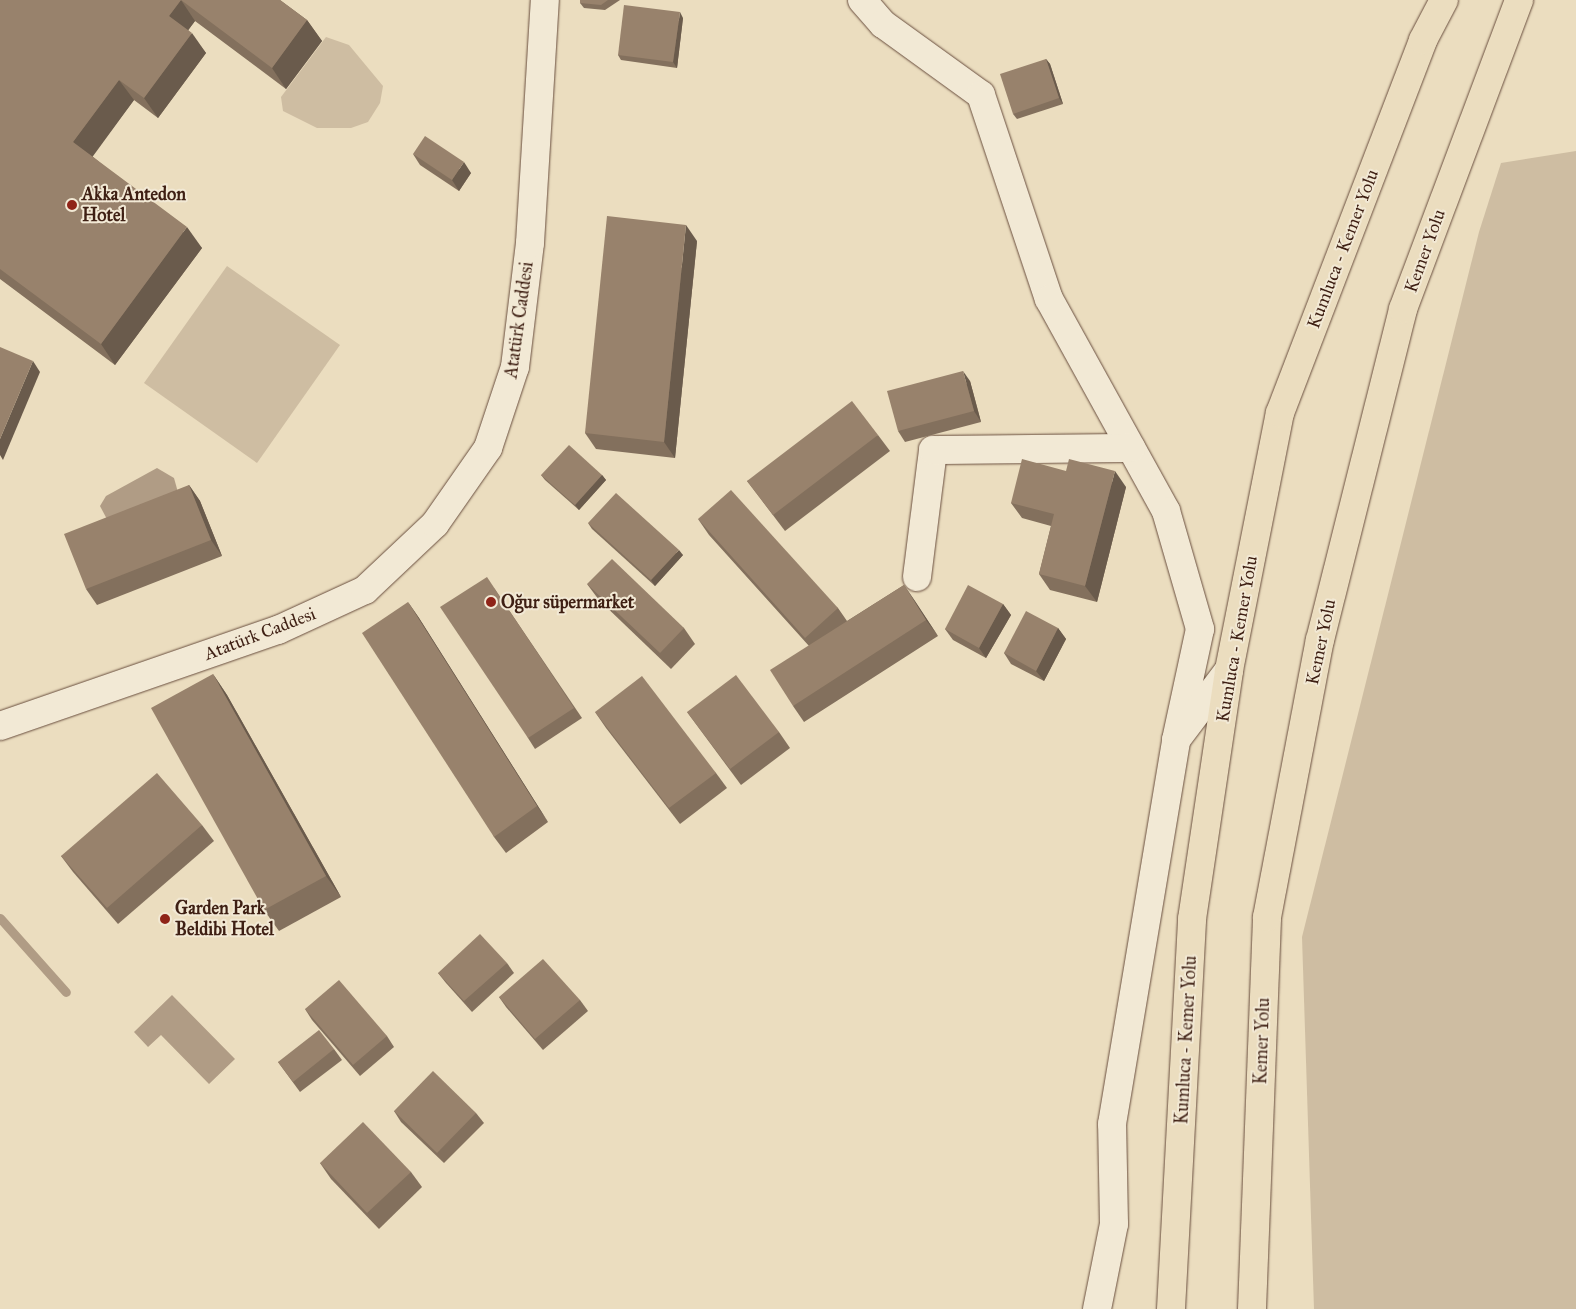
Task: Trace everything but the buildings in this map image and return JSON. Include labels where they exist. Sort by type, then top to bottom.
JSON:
[{"type":"highway","name":"Kumluca - Kemer Yolu","points":[[1171,1309],[1192,919],[1229,670],[1280,413],[1423,40],[1444,0]]},
{"type":"highway","name":"Kemer Yolu","points":[[1252,1309],[1267,917],[1320,640],[1403,309],[1519,0]]},
{"type":"street","name":"Atatürk Caddesi","points":[[0,726],[278,630],[365,590],[435,524],[488,448],[515,367],[530,243],[544,0]]},
{"type":"street","points":[[862,0],[883,24],[981,95],[1049,298],[1166,511],[1200,629],[1176,740],[1157,843],[1112,1124],[1114,1224],[1097,1309]]},
{"type":"street","points":[[917,577],[933,450],[1131,448]]},
{"type":"street","points":[[1176,740],[1229,670]]},
{"type":"shaded area","points":[[326,37],[349,45],[383,86],[380,103],[368,122],[351,128],[317,128],[283,111],[281,97]]},
{"type":"shaded area","points":[[1576,151],[1576,1309],[1314,1309],[1302,937],[1479,232],[1501,163]]},
{"type":"shaded area","points":[[227,266],[340,345],[257,463],[144,383]]},
{"type":"shaded area","points":[[157,468],[174,478],[179,496],[109,523],[100,506],[106,496]]},
{"type":"shaded area","points":[[172,995],[235,1059],[209,1084],[161,1035],[148,1047],[134,1032]]},
{"type":"waterway","points":[[0,918],[66,992]]},
{"type":"place","name":"Akka Antedon Hotel","points":[[72,205]]},
{"type":"place","name":"Oğur süpermarket","points":[[491,602]]},
{"type":"place","name":"Garden Park Beldibi Hotel","points":[[165,919]]}]
